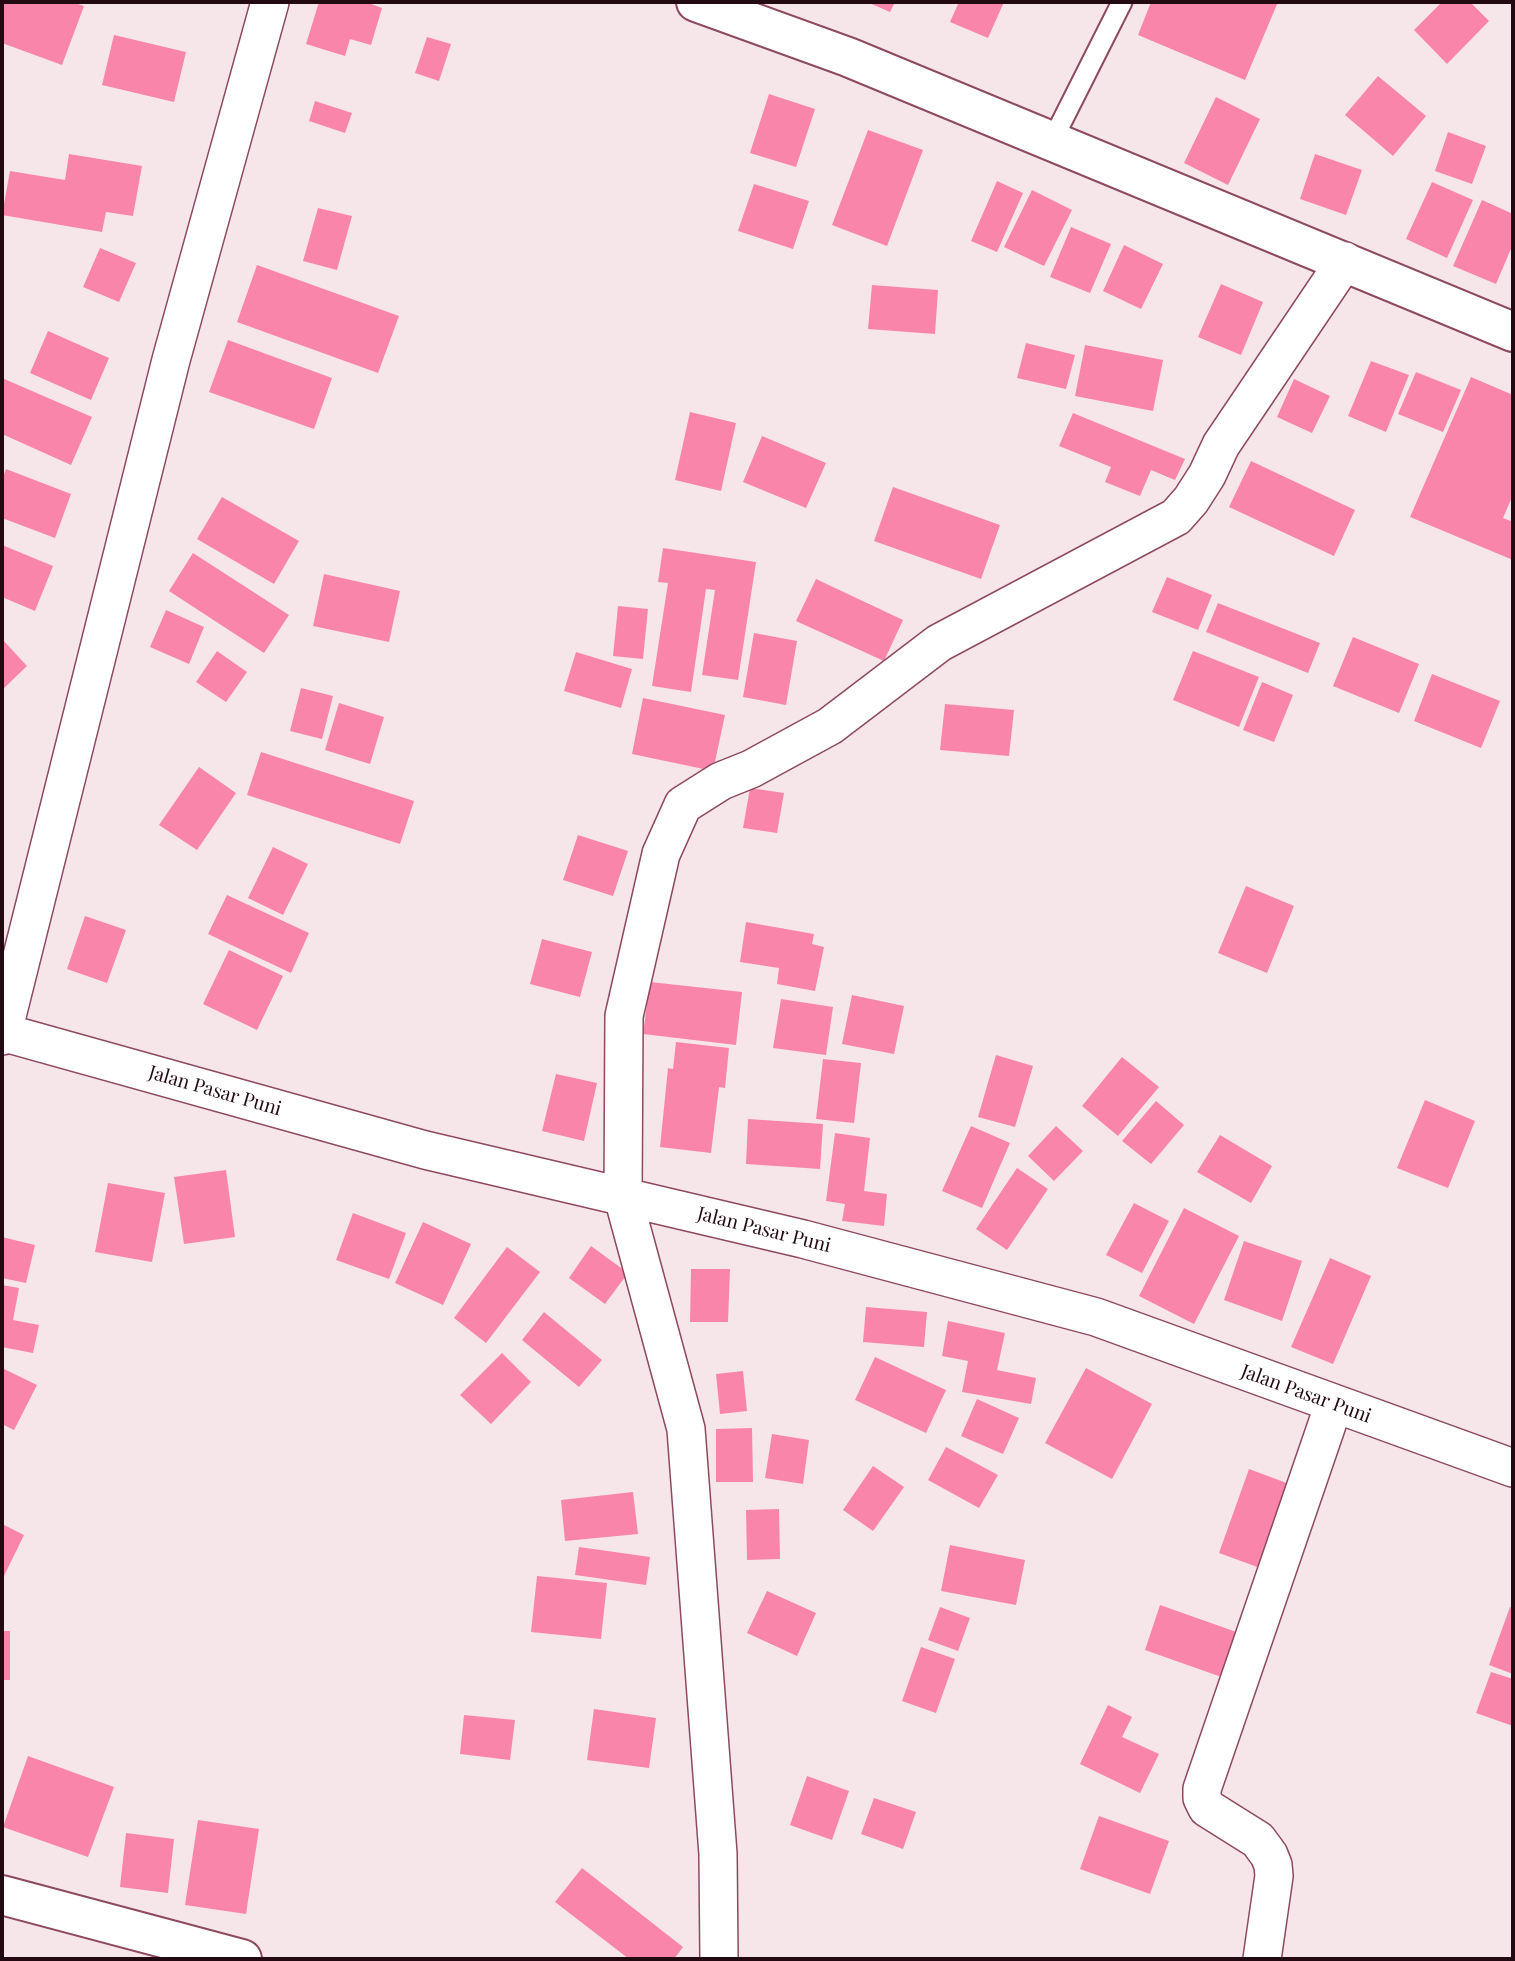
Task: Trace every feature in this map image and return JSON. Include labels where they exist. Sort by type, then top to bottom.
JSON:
[{"type":"street","points":[[2,1034],[171,359],[270,2]]},
{"type":"street","points":[[696,2],[848,57],[1513,332]]},
{"type":"street","points":[[719,1959],[718,1854],[686,1429],[623,1197],[624,1016],[661,854],[683,805],[721,781],[751,769],[830,726],[939,643],[1176,517],[1196,492],[1221,445],[1345,261]]},
{"type":"street","name":"Jalan Pasar Puni","points":[[2,1034],[425,1150],[803,1239],[1096,1317],[1513,1468]]},
{"type":"street","points":[[1262,1959],[1273,1865],[1258,1840],[1206,1808],[1202,1789],[1335,1404]]},
{"type":"street","points":[[2,1895],[242,1959]]},
{"type":"lane","points":[[1052,141],[1122,2]]},
{"type":"building","points":[[3,2],[72,2],[84,6],[62,65],[2,43]]},
{"type":"building","points":[[319,2],[366,2],[382,8],[371,45],[350,39],[345,56],[306,44]]},
{"type":"building","points":[[867,2],[895,2],[890,12]]},
{"type":"building","points":[[959,2],[1004,2],[988,38],[950,22]]},
{"type":"building","points":[[1151,2],[1278,2],[1245,80],[1138,35]]},
{"type":"building","points":[[1442,2],[1470,2],[1489,21],[1447,64],[1414,30]]},
{"type":"building","points":[[114,35],[186,52],[174,102],[102,85]]},
{"type":"building","points":[[427,37],[451,44],[439,81],[415,73]]},
{"type":"building","points":[[1378,76],[1426,116],[1393,156],[1345,115]]},
{"type":"building","points":[[769,94],[815,109],[796,167],[750,153]]},
{"type":"building","points":[[1216,97],[1260,119],[1228,185],[1184,163]]},
{"type":"building","points":[[315,101],[352,113],[345,133],[309,121]]},
{"type":"building","points":[[868,130],[923,150],[887,246],[832,225]]},
{"type":"building","points":[[1448,132],[1486,146],[1472,184],[1435,171]]},
{"type":"building","points":[[69,154],[142,166],[133,216],[106,212],[102,232],[2,215],[10,171],[65,180]]},
{"type":"building","points":[[1315,154],[1362,170],[1346,215],[1300,199]]},
{"type":"building","points":[[997,181],[1023,193],[997,252],[971,241]]},
{"type":"building","points":[[1432,182],[1473,200],[1447,258],[1406,239]]},
{"type":"building","points":[[754,184],[809,201],[793,249],[738,231]]},
{"type":"building","points":[[1032,190],[1072,210],[1044,266],[1004,247]]},
{"type":"building","points":[[1482,200],[1513,214],[1513,244],[1496,284],[1453,266]]},
{"type":"building","points":[[318,208],[352,216],[337,270],[303,261]]},
{"type":"building","points":[[1071,227],[1111,244],[1090,293],[1050,277]]},
{"type":"building","points":[[1124,245],[1163,264],[1141,309],[1103,291]]},
{"type":"building","points":[[100,248],[136,263],[119,302],[83,287]]},
{"type":"building","points":[[257,265],[399,316],[378,373],[237,322]]},
{"type":"building","points":[[1221,284],[1263,302],[1241,355],[1198,337]]},
{"type":"building","points":[[872,285],[938,290],[935,334],[868,329]]},
{"type":"building","points":[[48,331],[109,358],[91,400],[30,373]]},
{"type":"building","points":[[228,340],[332,378],[314,429],[209,392]]},
{"type":"building","points":[[1026,343],[1075,355],[1066,389],[1017,378]]},
{"type":"building","points":[[1085,345],[1163,360],[1153,411],[1075,396]]},
{"type":"building","points":[[1371,361],[1409,375],[1386,432],[1348,416]]},
{"type":"building","points":[[1416,372],[1461,390],[1443,432],[1398,414]]},
{"type":"building","points":[[1471,377],[1513,395],[1513,495],[1503,518],[1513,522],[1513,560],[1410,517]]},
{"type":"building","points":[[2,378],[92,417],[71,465],[2,434]]},
{"type":"building","points":[[1294,379],[1330,396],[1312,433],[1277,417]]},
{"type":"building","points":[[690,412],[736,423],[721,491],[675,480]]},
{"type":"building","points":[[1073,413],[1185,459],[1175,480],[1151,470],[1140,496],[1105,482],[1111,467],[1059,446]]},
{"type":"building","points":[[762,436],[826,463],[806,508],[743,482]]},
{"type":"building","points":[[1251,461],[1355,510],[1334,556],[1229,507]]},
{"type":"building","points":[[6,469],[71,494],[55,538],[2,518],[2,480]]},
{"type":"building","points":[[893,487],[1000,525],[981,579],[874,541]]},
{"type":"building","points":[[222,497],[299,541],[274,584],[197,539]]},
{"type":"building","points":[[2,545],[53,566],[35,611],[2,597]]},
{"type":"building","points":[[663,548],[756,562],[738,680],[702,675],[715,590],[706,589],[691,692],[652,686],[668,583],[658,582]]},
{"type":"building","points":[[193,553],[289,615],[264,653],[169,591]]},
{"type":"building","points":[[324,574],[400,591],[389,642],[313,626]]},
{"type":"building","points":[[1167,577],[1212,595],[1198,630],[1152,612]]},
{"type":"building","points":[[816,579],[903,620],[884,661],[796,621]]},
{"type":"building","points":[[1218,603],[1320,643],[1308,673],[1206,632]]},
{"type":"building","points":[[618,606],[648,609],[643,659],[613,656]]},
{"type":"building","points":[[166,610],[204,627],[189,664],[150,647]]},
{"type":"building","points":[[754,633],[797,641],[786,705],[743,697]]},
{"type":"building","points":[[1353,637],[1419,664],[1399,713],[1333,686]]},
{"type":"building","points":[[2,639],[27,666],[2,690]]},
{"type":"building","points":[[217,651],[247,672],[226,702],[196,682]]},
{"type":"building","points":[[1193,651],[1259,677],[1239,727],[1173,700]]},
{"type":"building","points":[[576,652],[632,669],[621,708],[564,691]]},
{"type":"building","points":[[1432,674],[1500,701],[1481,748],[1414,721]]},
{"type":"building","points":[[1262,682],[1293,695],[1274,742],[1243,730]]},
{"type":"building","points":[[301,688],[333,696],[322,739],[290,731]]},
{"type":"building","points":[[643,698],[725,715],[713,771],[632,754]]},
{"type":"building","points":[[339,703],[384,717],[370,764],[325,750]]},
{"type":"building","points":[[945,704],[1014,710],[1009,756],[940,750]]},
{"type":"building","points":[[261,752],[414,801],[400,844],[247,795]]},
{"type":"building","points":[[199,767],[236,793],[197,850],[159,825]]},
{"type":"building","points":[[750,788],[784,793],[777,833],[743,828]]},
{"type":"building","points":[[578,835],[628,851],[613,896],[563,880]]},
{"type":"building","points":[[273,847],[308,864],[283,915],[248,898]]},
{"type":"building","points":[[1246,886],[1294,906],[1267,973],[1218,953]]},
{"type":"building","points":[[227,895],[309,933],[291,973],[208,934]]},
{"type":"building","points":[[85,916],[126,930],[107,983],[67,969]]},
{"type":"building","points":[[746,922],[814,934],[812,944],[824,947],[815,991],[777,984],[779,968],[740,962]]},
{"type":"building","points":[[542,939],[592,952],[580,997],[530,984]]},
{"type":"building","points":[[229,950],[283,976],[257,1030],[203,1004]]},
{"type":"building","points":[[650,982],[742,992],[736,1045],[643,1034]]},
{"type":"building","points":[[852,995],[904,1006],[894,1054],[842,1044]]},
{"type":"building","points":[[781,999],[833,1007],[826,1055],[773,1048]]},
{"type":"building","points":[[676,1042],[729,1048],[725,1088],[719,1087],[711,1153],[660,1147],[668,1068],[673,1069]]},
{"type":"building","points":[[996,1055],[1033,1066],[1015,1127],[978,1117]]},
{"type":"building","points":[[1122,1057],[1159,1087],[1118,1136],[1082,1106]]},
{"type":"building","points":[[823,1059],[861,1063],[854,1123],[816,1119]]},
{"type":"building","points":[[556,1074],[597,1083],[584,1141],[542,1131]]},
{"type":"building","points":[[1425,1100],[1475,1121],[1448,1188],[1397,1168]]},
{"type":"building","points":[[1156,1101],[1184,1125],[1151,1164],[1122,1141]]},
{"type":"building","points":[[748,1119],[823,1124],[820,1169],[746,1164]]},
{"type":"building","points":[[971,1126],[1010,1143],[982,1208],[942,1191]]},
{"type":"building","points":[[1056,1126],[1083,1151],[1054,1181],[1028,1156]]},
{"type":"building","points":[[835,1133],[870,1138],[864,1191],[887,1194],[884,1226],[842,1221],[845,1204],[826,1201]]},
{"type":"building","points":[[1220,1135],[1272,1166],[1251,1203],[1197,1172]]},
{"type":"building","points":[[1017,1168],[1048,1189],[1007,1250],[976,1229]]},
{"type":"building","points":[[226,1170],[235,1237],[184,1244],[174,1177]]},
{"type":"building","points":[[108,1183],[165,1193],[152,1262],[95,1252]]},
{"type":"building","points":[[1134,1203],[1169,1221],[1142,1273],[1106,1255]]},
{"type":"building","points":[[1184,1208],[1239,1236],[1194,1324],[1139,1296]]},
{"type":"building","points":[[353,1213],[406,1233],[389,1279],[336,1260]]},
{"type":"building","points":[[423,1222],[471,1244],[443,1305],[395,1283]]},
{"type":"building","points":[[2,1237],[35,1245],[26,1283],[2,1278]]},
{"type":"building","points":[[1244,1241],[1302,1261],[1282,1321],[1224,1300]]},
{"type":"building","points":[[591,1246],[628,1273],[605,1304],[569,1278]]},
{"type":"building","points":[[507,1247],[540,1272],[486,1343],[454,1318]]},
{"type":"building","points":[[1330,1258],[1371,1276],[1333,1364],[1291,1347]]},
{"type":"building","points":[[691,1269],[730,1269],[728,1322],[690,1322]]},
{"type":"building","points":[[2,1285],[19,1288],[13,1320],[39,1325],[33,1353],[2,1347]]},
{"type":"building","points":[[866,1307],[927,1312],[924,1347],[863,1342]]},
{"type":"building","points":[[544,1312],[602,1360],[579,1387],[522,1340]]},
{"type":"building","points":[[948,1321],[1005,1333],[997,1370],[1036,1378],[1031,1404],[962,1392],[968,1361],[942,1356]]},
{"type":"building","points":[[502,1353],[531,1382],[491,1424],[460,1395]]},
{"type":"building","points":[[875,1357],[946,1390],[926,1433],[855,1400]]},
{"type":"building","points":[[2,1368],[37,1385],[14,1430],[2,1424]]},
{"type":"building","points":[[1086,1368],[1152,1404],[1112,1479],[1045,1443]]},
{"type":"building","points":[[743,1371],[747,1411],[720,1414],[716,1374]]},
{"type":"building","points":[[977,1399],[1019,1418],[1003,1454],[961,1436]]},
{"type":"building","points":[[752,1428],[753,1482],[716,1482],[716,1429]]},
{"type":"building","points":[[772,1434],[809,1440],[803,1484],[765,1478]]},
{"type":"building","points":[[946,1447],[998,1475],[979,1508],[928,1480]]},
{"type":"building","points":[[873,1466],[904,1487],[873,1531],[843,1510]]},
{"type":"building","points":[[1249,1469],[1300,1488],[1271,1572],[1219,1553]]},
{"type":"building","points":[[633,1492],[638,1534],[565,1541],[561,1500]]},
{"type":"building","points":[[779,1509],[780,1559],[747,1560],[746,1510]]},
{"type":"building","points":[[2,1524],[24,1535],[2,1580]]},
{"type":"building","points":[[950,1545],[1025,1560],[1016,1605],[941,1591]]},
{"type":"building","points":[[579,1547],[650,1557],[646,1585],[575,1575]]},
{"type":"building","points":[[537,1576],[607,1583],[601,1639],[531,1632]]},
{"type":"building","points":[[767,1591],[816,1613],[797,1656],[747,1633]]},
{"type":"building","points":[[1160,1605],[1242,1634],[1227,1679],[1145,1650]]},
{"type":"building","points":[[940,1607],[970,1618],[958,1651],[928,1640]]},
{"type":"building","points":[[1510,1607],[1513,1609],[1513,1674],[1489,1665]]},
{"type":"building","points":[[2,1631],[10,1631],[10,1680],[2,1680]]},
{"type":"building","points":[[921,1647],[955,1659],[936,1713],[902,1701]]},
{"type":"building","points":[[1491,1672],[1513,1679],[1513,1726],[1476,1713]]},
{"type":"building","points":[[1108,1705],[1132,1717],[1122,1737],[1159,1754],[1140,1793],[1080,1764]]},
{"type":"building","points":[[594,1709],[656,1718],[649,1768],[587,1760]]},
{"type":"building","points":[[464,1715],[515,1720],[510,1760],[460,1754]]},
{"type":"building","points":[[28,1756],[114,1787],[88,1857],[3,1827]]},
{"type":"building","points":[[807,1776],[849,1791],[832,1840],[790,1825]]},
{"type":"building","points":[[874,1798],[916,1812],[903,1849],[861,1834]]},
{"type":"building","points":[[1099,1816],[1169,1841],[1150,1894],[1080,1869]]},
{"type":"building","points":[[198,1820],[259,1829],[246,1914],[185,1905]]},
{"type":"building","points":[[126,1833],[174,1839],[168,1893],[120,1887]]},
{"type":"building","points":[[582,1868],[683,1947],[674,1959],[629,1959],[555,1902]]}]
